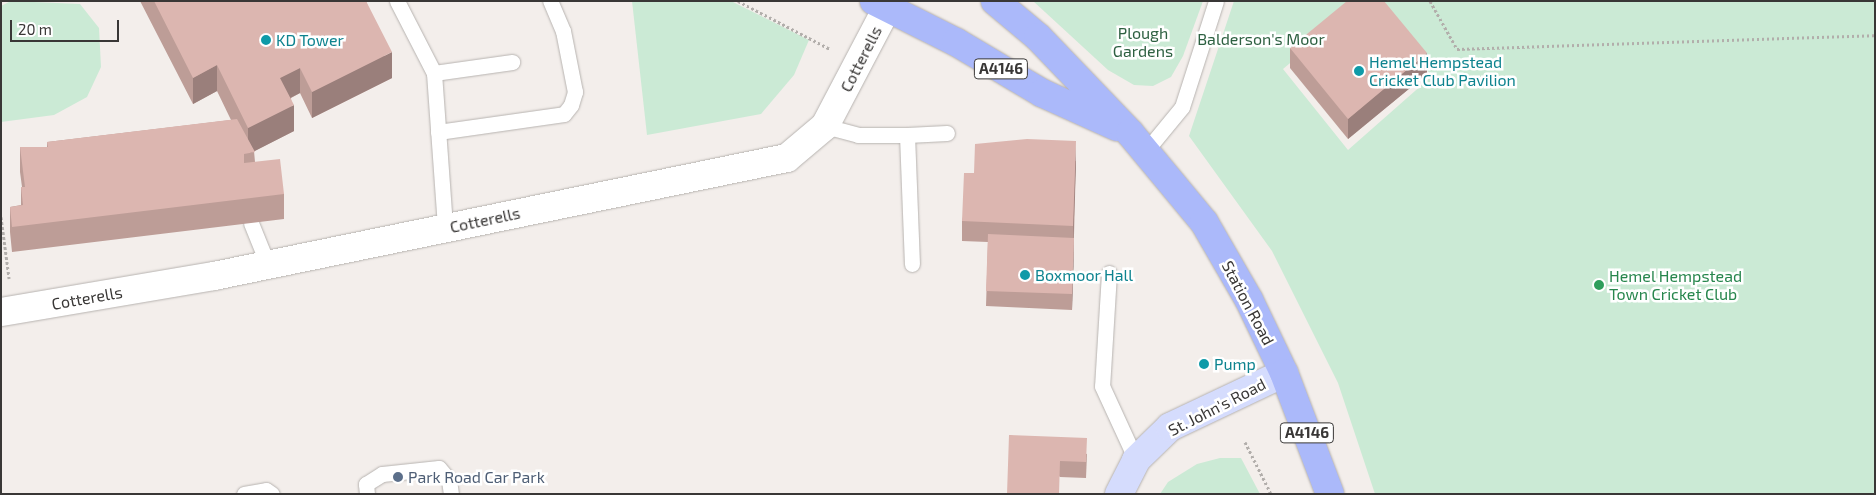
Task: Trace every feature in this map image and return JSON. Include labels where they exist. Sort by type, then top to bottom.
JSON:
[{"type":"main road","name":"Station Road","points":[[995,1],[1038,37],[1137,142],[1204,222],[1249,300],[1284,373],[1330,494]]},
{"type":"main road","name":"Station Road","points":[[884,3],[956,42],[1042,93],[1137,142]]},
{"type":"street","name":"Cotterells","points":[[8,312],[268,264],[787,158],[825,126],[860,64],[884,3]]},
{"type":"street","name":"St. John's Road","points":[[1120,494],[1136,460],[1170,427],[1284,373]]},
{"type":"lane","points":[[397,1],[434,73],[445,228]]},
{"type":"lane","points":[[438,132],[564,114],[571,105],[575,92],[563,31],[550,1]]},
{"type":"lane","points":[[1137,142],[1182,107],[1216,1]]},
{"type":"lane","points":[[434,73],[512,62]]},
{"type":"lane","points":[[825,126],[858,135],[947,133]]},
{"type":"lane","points":[[907,135],[912,264]]},
{"type":"lane","points":[[250,223],[268,264]]},
{"type":"lane","points":[[1108,273],[1102,386],[1136,460]]},
{"type":"lane","points":[[367,494],[366,484],[382,474],[439,468],[449,480],[451,494]]},
{"type":"lane","points":[[244,494],[266,490],[272,494]]},
{"type":"path","points":[[738,1],[860,64]]},
{"type":"path","points":[[1430,1],[1457,49],[1875,35]]},
{"type":"path","points":[[1,217],[8,312]]},
{"type":"path","points":[[1245,442],[1271,494]]},
{"type":"green space","points":[[11,1],[80,4],[99,28],[101,67],[87,97],[54,115],[1,122],[1,6]]},
{"type":"green space","points":[[632,1],[731,1],[809,40],[794,75],[761,114],[647,135]]},
{"type":"green space","name":"Plough Gardens","points":[[1033,1],[1203,1],[1183,56],[1171,77],[1153,86],[1134,85],[1108,70]]},
{"type":"green space","name":"Hemel Hempstead Town Cricket Club","points":[[1234,1],[1364,1],[1283,69],[1348,150],[1432,76],[1371,1],[1875,1],[1875,494],[1375,494],[1338,383],[1272,251],[1189,136]]},
{"type":"green space","points":[[1220,458],[1241,458],[1260,494],[1160,494],[1168,482],[1197,464]]},
{"type":"building","name":"KD Tower","points":[[154,1],[366,1],[392,52],[312,92],[300,68],[280,78],[294,105],[248,128],[217,65],[193,78]]},
{"type":"building","name":"Hemel Hempstead Cricket Club Pavilion","points":[[1347,1],[1384,1],[1427,53],[1348,119],[1290,48]]},
{"type":"building","points":[[237,119],[255,152],[244,154],[244,163],[280,159],[284,194],[12,227],[10,207],[23,205],[21,187],[25,187],[20,147],[48,147],[47,142]]},
{"type":"building","points":[[1027,139],[1076,141],[1073,226],[962,221],[964,173],[974,173],[975,144]]},
{"type":"building","points":[[988,234],[1074,238],[1072,294],[986,291]]},
{"type":"building","points":[[1009,435],[1087,438],[1086,462],[1060,461],[1059,494],[1007,494]]},
{"type":"place","name":"KD Tower","points":[[266,40]]},
{"type":"place","name":"Hemel Hempstead Cricket Club Pavilion","points":[[1359,71]]},
{"type":"place","name":"Boxmoor Hall","points":[[1025,275]]},
{"type":"place","name":"Hemel Hempstead Town Cricket Club","points":[[1599,285]]},
{"type":"place","name":"Pump","points":[[1204,364]]},
{"type":"place","name":"Park Road Car Park","points":[[398,477]]},
{"type":"park label","name":"Balderson's Moor","points":[[1261,39]]}]
